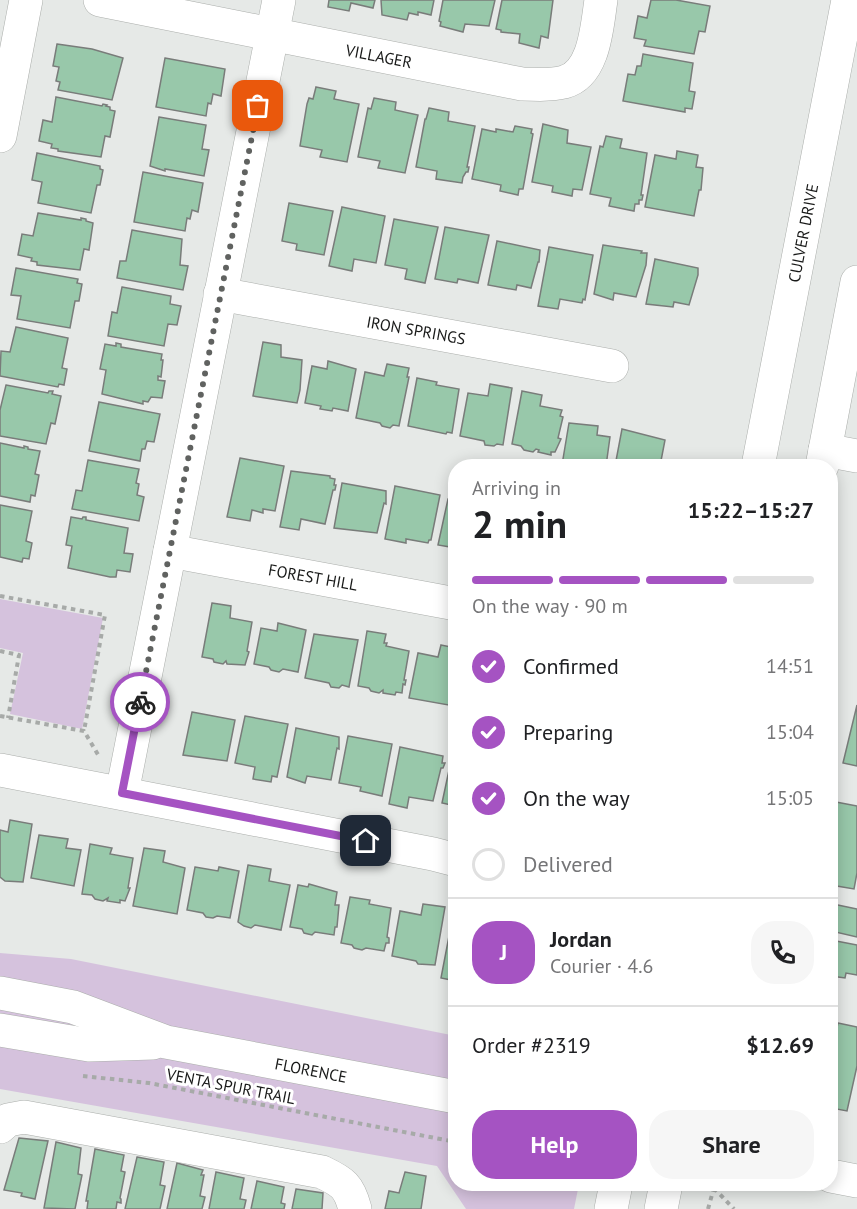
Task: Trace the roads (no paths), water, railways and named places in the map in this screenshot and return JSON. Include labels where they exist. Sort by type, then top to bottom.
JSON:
[{"type":"street","points":[[0,136],[26,0]]},
{"type":"street","name":"VILLAGER","points":[[100,0],[522,84],[546,85],[567,82],[582,71],[595,44],[601,0]]},
{"type":"street","points":[[122,793],[279,0]]},
{"type":"street","name":"CULVER DRIVE","points":[[759,459],[848,0]]},
{"type":"street","points":[[857,282],[847,393],[823,458],[857,456]]},
{"type":"street","name":"IRON SPRINGS","points":[[220,294],[612,366]]},
{"type":"street","name":"FOREST HILL","points":[[170,551],[448,603]]},
{"type":"street","points":[[0,770],[448,858]]},
{"type":"street","name":"FLORENCE","points":[[0,993],[73,1007],[166,1042],[448,1095]]},
{"type":"street","name":"FLORENCE","points":[[0,1030],[89,1046],[166,1042]]},
{"type":"street","points":[[0,1127],[8,1120],[24,1117],[322,1172],[340,1180],[351,1192],[355,1209]]},
{"type":"street","points":[[838,1177],[857,1181]]},
{"type":"street","points":[[611,1209],[615,1191]]},
{"type":"street","points":[[661,1209],[665,1191]]}]
